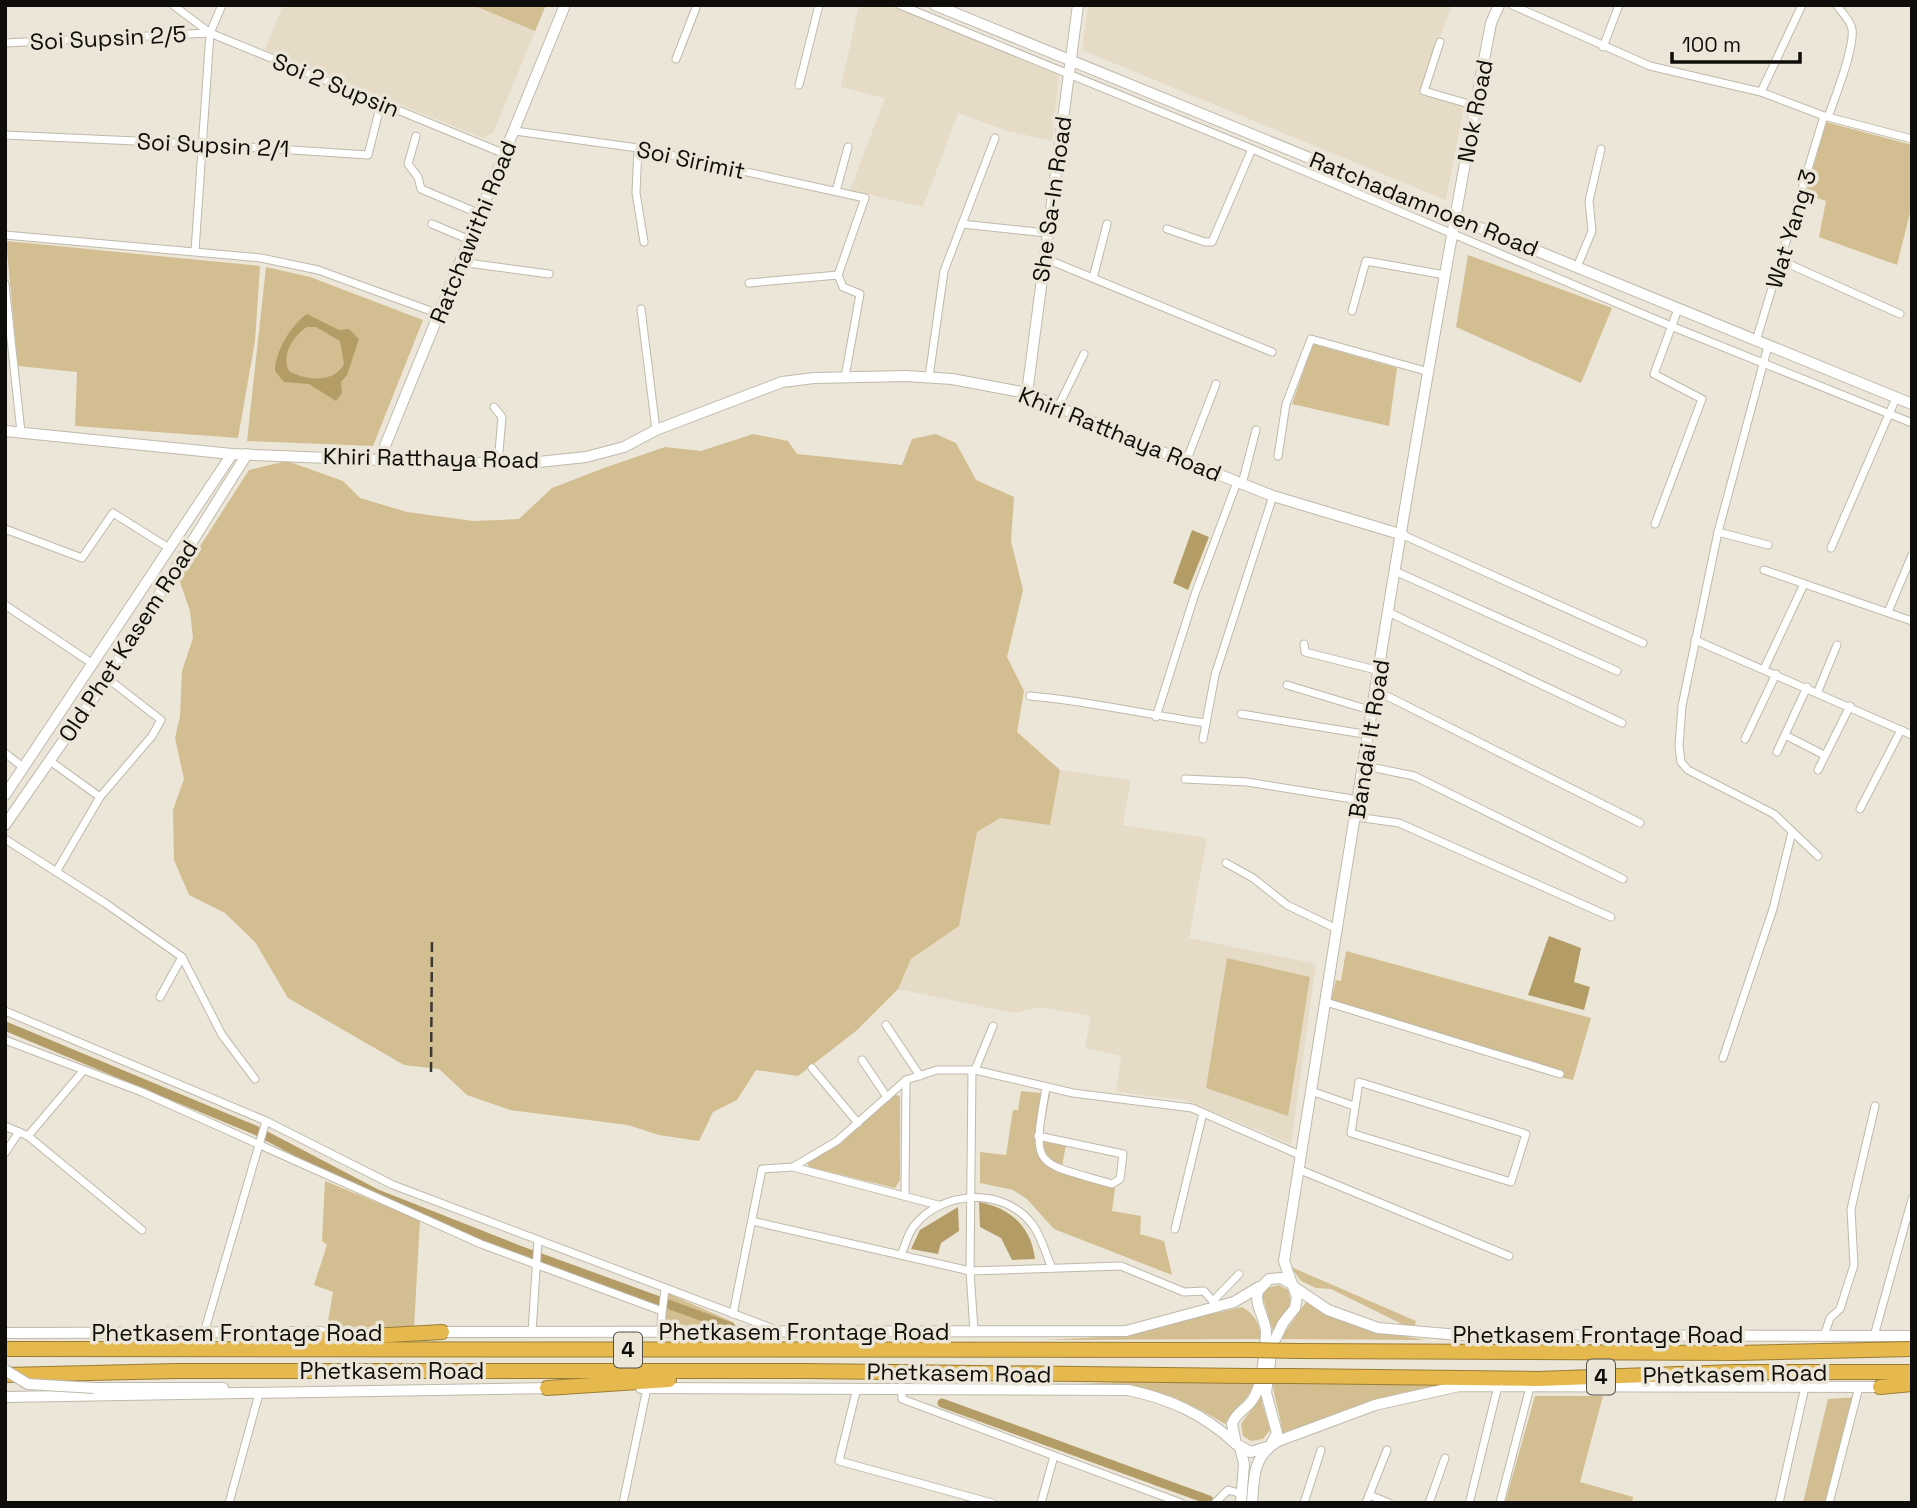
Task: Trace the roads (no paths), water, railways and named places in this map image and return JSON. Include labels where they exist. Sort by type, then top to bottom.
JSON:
[{"type":"highway","points":[[122,1350],[442,1332]]},
{"type":"highway","name":"Phetkasem Road","points":[[5,1349],[1736,1353],[1912,1349]]},
{"type":"highway","points":[[547,1388],[806,1371]]},
{"type":"highway","name":"Phetkasem Road","points":[[5,1372],[806,1371],[1537,1379],[1735,1372],[1912,1372]]},
{"type":"highway","points":[[1880,1387],[1912,1385]]},
{"type":"main road","name":"Ratchawithi Road","points":[[380,458],[565,5]]},
{"type":"main road","name":"Ratchadamnoen Road","points":[[935,5],[1912,404]]},
{"type":"main road","name":"She Sa-In Road","points":[[1027,393],[1078,5]]},
{"type":"main road","name":"Nok Road","points":[[1455,218],[1491,23],[1499,5]]},
{"type":"main road","name":"Bandai It Road","points":[[1293,1286],[1284,1261],[1300,1155],[1455,218]]},
{"type":"main road","name":"Khiri Ratthaya Road","points":[[5,431],[232,454],[498,463],[586,457],[624,447],[656,430],[782,382],[845,377],[929,377],[1027,393],[1186,462],[1273,496],[1403,535]]},
{"type":"main road","name":"Old Phet Kasem Road","points":[[5,795],[232,454]]},
{"type":"main road","name":"Old Phet Kasem Road","points":[[5,825],[107,678],[247,454]]},
{"type":"main road","points":[[1250,1500],[1244,1464],[1232,1424],[1238,1412],[1253,1401],[1257,1390],[1265,1343],[1264,1318],[1256,1299],[1264,1283],[1284,1261]]},
{"type":"main road","points":[[1250,1500],[1254,1467],[1270,1446],[1277,1429],[1266,1393],[1272,1346],[1283,1323],[1295,1308],[1297,1297],[1293,1286],[1282,1278],[1264,1283]]},
{"type":"main road","name":"Phetkasem Frontage Road","points":[[5,1333],[1125,1331],[1215,1304],[1234,1303],[1264,1283]]},
{"type":"main road","name":"Phetkasem Frontage Road","points":[[1293,1286],[1328,1310],[1378,1328],[1459,1335],[1912,1336]]},
{"type":"main road","points":[[5,1372],[28,1384],[94,1388],[366,1389]]},
{"type":"main road","name":"4","points":[[1270,1446],[1285,1437],[1375,1405],[1459,1386],[1880,1387]]},
{"type":"main road","name":"4","points":[[5,1397],[259,1394],[366,1389],[1128,1390],[1167,1399],[1200,1416],[1238,1446]]},
{"type":"main road","points":[[1238,1446],[1258,1452],[1270,1446]]},
{"type":"street","name":"Soi 2 Supsin","points":[[173,5],[210,33],[505,154]]},
{"type":"street","points":[[195,251],[210,33],[222,5]]},
{"type":"street","points":[[676,59],[697,5]]},
{"type":"street","points":[[799,85],[819,5]]},
{"type":"street","points":[[900,5],[1452,232],[1671,326],[1912,423]]},
{"type":"street","points":[[1513,5],[1650,66],[1762,92],[1826,117],[1912,139]]},
{"type":"street","points":[[1603,47],[1619,5]]},
{"type":"street","points":[[1762,92],[1802,5]]},
{"type":"street","name":"Wat Yang 3","points":[[1756,341],[1826,117],[1843,76],[1852,34],[1851,25],[1837,5]]},
{"type":"street","points":[[997,46],[1003,32]]},
{"type":"street","name":"Soi Supsin 2/5","points":[[5,43],[210,33]]},
{"type":"street","points":[[1440,42],[1424,91],[1475,106]]},
{"type":"street","name":"Soi Supsin 2/1","points":[[5,135],[368,155],[381,103]]},
{"type":"street","name":"Soi Sirimit","points":[[515,131],[638,148],[865,198],[838,275]]},
{"type":"street","points":[[416,136],[408,164],[418,177],[421,189],[480,214]]},
{"type":"street","points":[[929,377],[944,271],[995,138]]},
{"type":"street","points":[[836,191],[848,147]]},
{"type":"street","points":[[638,148],[636,193],[644,242]]},
{"type":"street","points":[[1167,229],[1212,242],[1252,149]]},
{"type":"street","points":[[1572,285],[1592,231],[1589,201],[1601,149]]},
{"type":"street","points":[[962,224],[1047,233]]},
{"type":"street","points":[[1093,278],[1107,224]]},
{"type":"street","points":[[432,225],[470,240]]},
{"type":"street","points":[[5,235],[261,258],[318,270],[439,314]]},
{"type":"street","points":[[1044,258],[1272,352]]},
{"type":"street","points":[[1352,311],[1366,261],[1445,275]]},
{"type":"street","points":[[1782,261],[1900,314]]},
{"type":"street","points":[[460,262],[549,274]]},
{"type":"street","points":[[749,283],[838,275],[843,287],[860,294],[845,377]]},
{"type":"street","points":[[5,284],[21,432]]},
{"type":"street","points":[[641,309],[656,430]]},
{"type":"street","points":[[1655,524],[1702,399],[1654,374],[1678,309]]},
{"type":"street","points":[[1278,456],[1286,404],[1311,339],[1429,372]]},
{"type":"street","points":[[1768,346],[1718,532],[1695,640],[1682,706],[1681,762],[1688,770],[1774,814],[1818,856]]},
{"type":"street","points":[[1058,407],[1084,354]]},
{"type":"street","points":[[1186,462],[1216,384]]},
{"type":"street","points":[[1831,548],[1896,398]]},
{"type":"street","points":[[494,407],[500,410],[502,417],[498,463]]},
{"type":"street","points":[[1156,716],[1195,594],[1239,482],[1256,430]]},
{"type":"street","points":[[1203,739],[1215,676],[1273,496]]},
{"type":"street","points":[[5,529],[82,558],[113,513],[169,548]]},
{"type":"street","points":[[1718,532],[1768,545]]},
{"type":"street","points":[[1403,535],[1643,643]]},
{"type":"street","points":[[1888,612],[1912,555]]},
{"type":"street","points":[[1764,570],[1912,621]]},
{"type":"street","points":[[1397,572],[1617,671]]},
{"type":"street","points":[[1764,668],[1804,584]]},
{"type":"street","points":[[5,605],[93,664]]},
{"type":"street","points":[[1390,612],[1622,723]]},
{"type":"street","points":[[1695,640],[1818,691],[1912,735]]},
{"type":"street","points":[[1304,644],[1307,653],[1380,672]]},
{"type":"street","points":[[1818,691],[1837,645]]},
{"type":"street","points":[[1745,739],[1776,674]]},
{"type":"street","points":[[56,872],[100,797],[152,736],[161,720],[107,678]]},
{"type":"street","points":[[1287,685],[1374,711]]},
{"type":"street","points":[[1777,752],[1807,687]]},
{"type":"street","points":[[1377,691],[1640,823]]},
{"type":"street","points":[[1030,696],[1086,701],[1156,716],[1206,723]]},
{"type":"street","points":[[1818,771],[1850,706]]},
{"type":"street","points":[[1241,713],[1370,735]]},
{"type":"street","points":[[1860,809],[1901,730]]},
{"type":"street","points":[[1785,735],[1824,755]]},
{"type":"street","points":[[5,753],[24,768]]},
{"type":"street","points":[[50,761],[100,797]]},
{"type":"street","points":[[1365,766],[1414,776],[1623,879]]},
{"type":"street","points":[[1185,779],[1247,782],[1359,800]]},
{"type":"street","points":[[1356,817],[1399,823],[1611,917]]},
{"type":"street","points":[[1723,1058],[1773,909],[1793,832]]},
{"type":"street","points":[[5,839],[182,957],[222,1035],[255,1079]]},
{"type":"street","points":[[1226,863],[1253,878],[1287,905],[1337,929]]},
{"type":"street","points":[[160,997],[182,957]]},
{"type":"street","points":[[1326,1002],[1560,1074]]},
{"type":"street","points":[[5,1011],[265,1124],[393,1185],[782,1332]]},
{"type":"street","points":[[886,1025],[920,1076]]},
{"type":"street","points":[[974,1331],[970,1271],[974,1070],[993,1026]]},
{"type":"street","points":[[5,1040],[142,1092],[481,1244],[662,1309]]},
{"type":"street","points":[[862,1060],[887,1097]]},
{"type":"street","points":[[812,1068],[858,1123]]},
{"type":"street","points":[[793,1167],[837,1141],[906,1080],[937,1070],[974,1070],[1046,1087],[1184,1106],[1300,1155]]},
{"type":"street","points":[[28,1136],[83,1071]]},
{"type":"street","points":[[905,1196],[906,1080]]},
{"type":"street","points":[[1359,1082],[1526,1134],[1511,1182],[1351,1133],[1354,1106],[1359,1082]]},
{"type":"street","points":[[1038,1136],[1119,1152],[1124,1159],[1120,1179],[1112,1184],[1056,1167],[1044,1159],[1038,1150],[1038,1136],[1046,1087]]},
{"type":"street","points":[[1311,1091],[1354,1106]]},
{"type":"street","points":[[1824,1336],[1830,1318],[1840,1309],[1854,1265],[1851,1209],[1875,1106]]},
{"type":"street","points":[[1175,1229],[1203,1113]]},
{"type":"street","points":[[204,1333],[265,1124]]},
{"type":"street","points":[[5,1126],[28,1136],[142,1230]]},
{"type":"street","points":[[5,1153],[19,1132]]},
{"type":"street","points":[[733,1314],[762,1169],[793,1167],[938,1205]]},
{"type":"street","points":[[1298,1169],[1509,1256]]},
{"type":"street","points":[[901,1255],[914,1226],[938,1205],[971,1196],[1006,1203],[1032,1224],[1052,1268]]},
{"type":"street","points":[[1874,1336],[1912,1199]]},
{"type":"street","points":[[752,1221],[970,1271],[1121,1266],[1184,1292],[1204,1291],[1215,1304],[1240,1274]]},
{"type":"street","points":[[531,1332],[538,1240]]},
{"type":"street","points":[[660,1332],[665,1290]]},
{"type":"street","points":[[1470,1500],[1498,1386]]},
{"type":"street","points":[[1500,1503],[1530,1387]]},
{"type":"street","points":[[1779,1503],[1805,1387]]},
{"type":"street","points":[[1829,1503],[1859,1387]]},
{"type":"street","points":[[623,1503],[647,1388]]},
{"type":"street","points":[[857,1388],[839,1461],[992,1503]]},
{"type":"street","points":[[902,1388],[902,1399],[1181,1503]]},
{"type":"street","points":[[229,1503],[259,1394]]},
{"type":"street","points":[[1304,1503],[1321,1450]]},
{"type":"street","points":[[1387,1450],[1368,1499],[1389,1503]]},
{"type":"street","points":[[1041,1503],[1054,1456]]},
{"type":"street","points":[[1429,1503],[1446,1458]]},
{"type":"street","points":[[1215,1503],[1228,1490],[1250,1500]]},
{"type":"waterway","points":[[5,1026],[255,1130],[377,1194],[519,1250],[731,1327]]},
{"type":"waterway","points":[[942,1403],[1209,1500]]},
{"type":"railway","points":[[431,1072],[432,938]]}]
